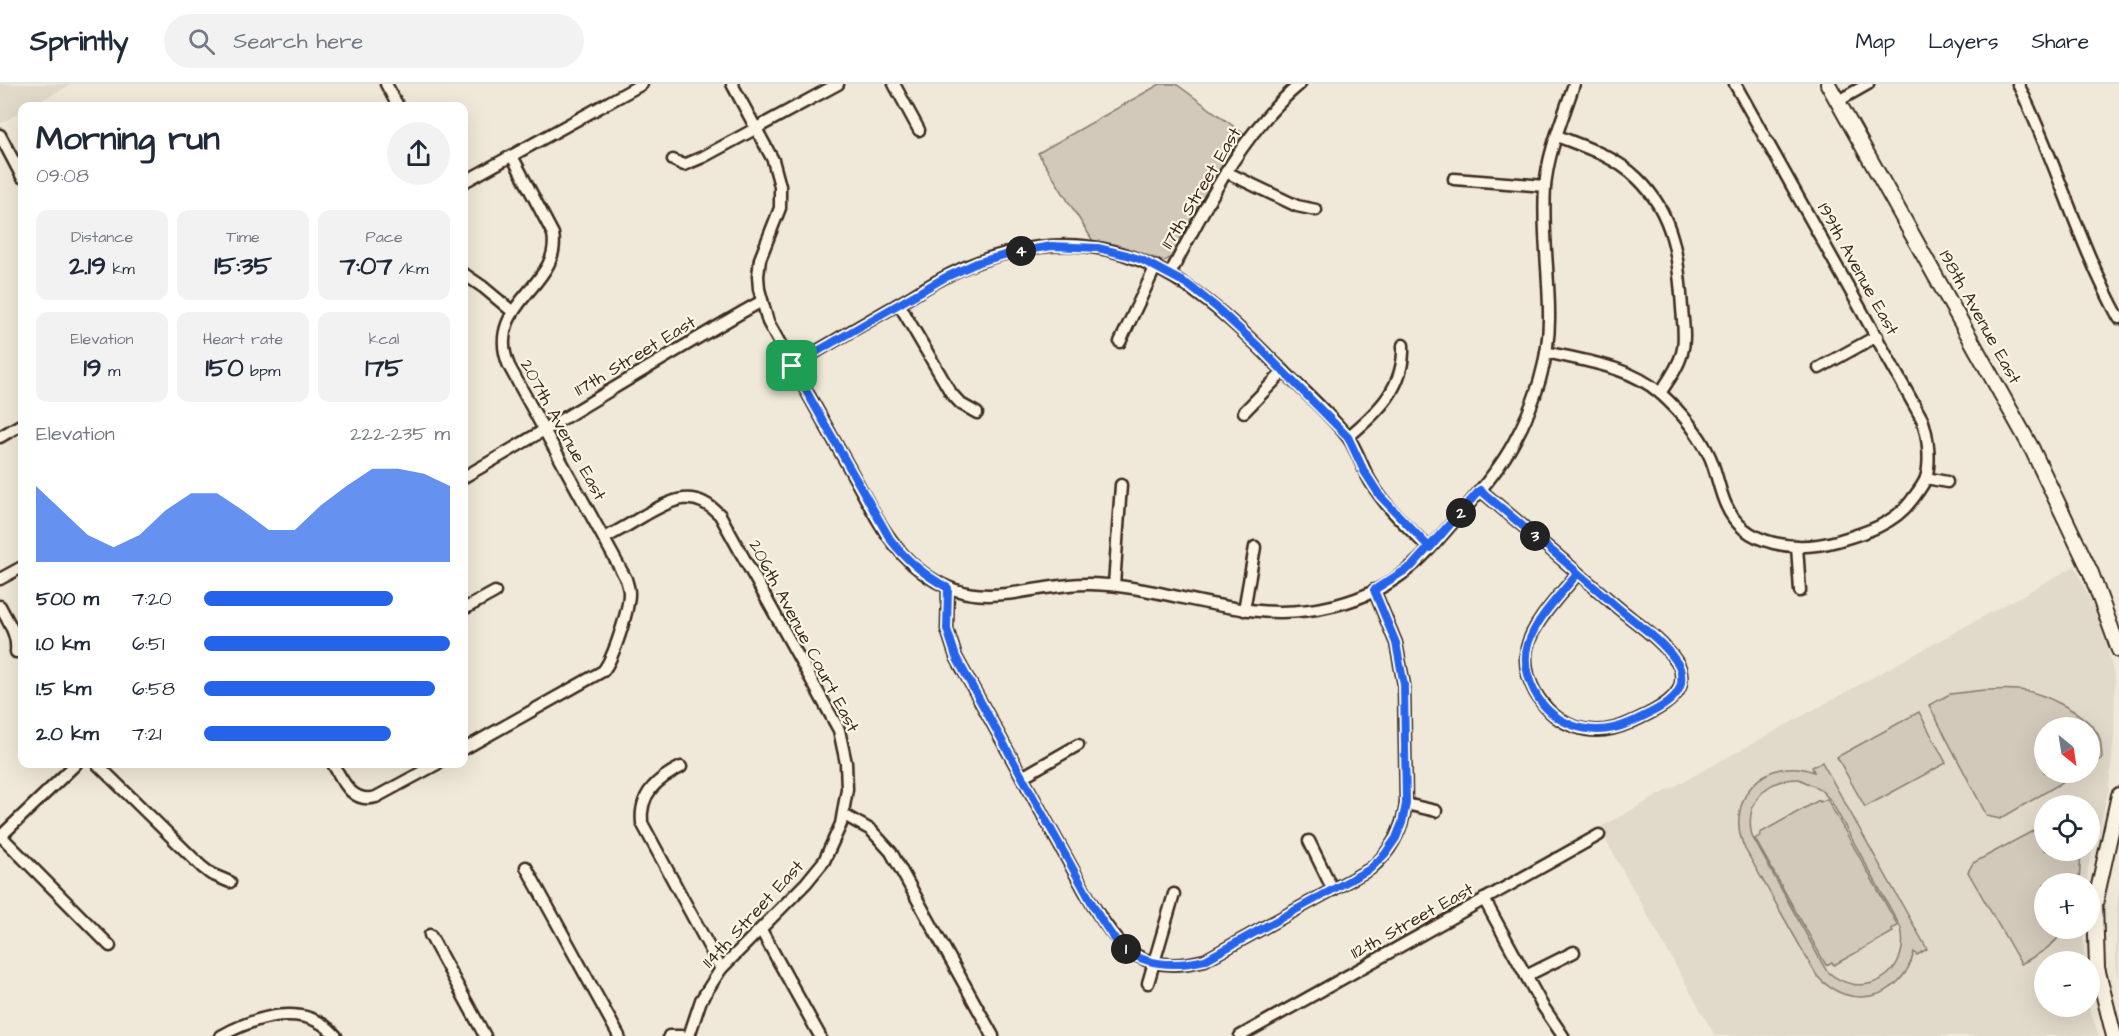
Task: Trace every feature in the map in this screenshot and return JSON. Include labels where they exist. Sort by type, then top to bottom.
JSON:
[{"type":"main road","name":"198th Avenue East","points":[[1828,84],[2013,413],[2091,573],[2119,650]]},
{"type":"main road","points":[[2114,1036],[2097,968],[2095,904],[2119,795]]},
{"type":"street","points":[[386,84],[396,102]]},
{"type":"street","points":[[468,180],[642,84]]},
{"type":"street","points":[[732,84],[773,160],[780,186],[780,208],[760,259],[758,276],[768,322],[890,539],[905,558],[922,573],[948,588],[987,596],[1069,585],[1114,585],[1147,589],[1244,610],[1284,613],[1317,610],[1352,600],[1374,590],[1412,566],[1480,490],[1508,453],[1528,415],[1546,352],[1550,316],[1544,214],[1547,165],[1574,84]]},
{"type":"street","points":[[673,160],[684,165],[688,164],[756,130],[838,84]]},
{"type":"street","points":[[894,84],[919,130]]},
{"type":"street","name":"117th Street East","points":[[792,366],[944,278],[996,257],[1033,249],[1067,246],[1098,248],[1127,255],[1170,274],[1226,172],[1247,139],[1300,84]]},
{"type":"street","name":"199th Avenue East","points":[[1735,84],[1922,419],[1928,448],[1926,478]]},
{"type":"street","points":[[1838,101],[1868,84]]},
{"type":"street","points":[[2018,84],[2046,145],[2068,208],[2119,318]]},
{"type":"street","points":[[0,135],[18,169]]},
{"type":"street","points":[[1557,136],[1604,154],[1623,166],[1651,194],[1671,230],[1680,265],[1683,346],[1679,363],[1660,393]]},
{"type":"street","name":"207th Avenue East","points":[[468,742],[597,675],[610,662],[629,596],[626,579],[605,538],[509,366],[503,351],[504,331],[513,312],[548,264],[554,253],[555,241],[537,201],[512,156]]},
{"type":"street","points":[[1226,172],[1296,206],[1316,210]]},
{"type":"street","points":[[1454,179],[1545,186]]},
{"type":"street","points":[[1120,342],[1156,266]]},
{"type":"street","points":[[1170,274],[1216,307],[1284,371],[1348,437],[1364,471],[1380,496],[1430,548]]},
{"type":"street","points":[[468,277],[513,312]]},
{"type":"street","name":"117th Street East","points":[[468,475],[762,301]]},
{"type":"street","points":[[898,304],[951,393],[961,404],[977,413]]},
{"type":"street","points":[[1819,368],[1877,336]]},
{"type":"street","points":[[1348,437],[1375,412],[1395,387],[1402,370],[1403,345]]},
{"type":"street","points":[[1546,352],[1620,371],[1660,393],[1688,422],[1711,458],[1726,507],[1748,532],[1765,541],[1797,546],[1829,543],[1857,536],[1889,521],[1910,503],[1926,478],[1947,482]]},
{"type":"street","points":[[1244,412],[1284,371]]},
{"type":"street","points":[[0,437],[18,426]]},
{"type":"street","points":[[1114,585],[1121,485]]},
{"type":"street","points":[[1480,490],[1578,573],[1668,652],[1679,667],[1681,685],[1675,696],[1650,713],[1626,724],[1601,730],[1573,726],[1556,717],[1543,705],[1533,688],[1527,671],[1528,642],[1544,616],[1578,573]]},
{"type":"street","name":"206th Avenue Court East","points":[[605,538],[669,501],[687,498],[703,501],[720,515],[838,730],[846,762],[847,789],[844,815]]},
{"type":"street","points":[[1797,546],[1800,591]]},
{"type":"street","points":[[1244,610],[1255,547]]},
{"type":"street","points":[[0,579],[18,569]]},
{"type":"street","points":[[948,588],[947,629],[956,657],[1099,916],[1125,949],[1140,957],[1175,966],[1205,960],[1370,869],[1385,854],[1400,830],[1406,804],[1402,675],[1396,643],[1374,590]]},
{"type":"street","points":[[468,607],[495,592]]},
{"type":"street","points":[[0,606],[14,632],[17,643],[16,652]]},
{"type":"street","points":[[1022,777],[1078,745]]},
{"type":"street","points":[[681,767],[667,774],[648,790],[642,808],[642,823],[721,969]]},
{"type":"street","points":[[72,768],[0,836],[110,946]]},
{"type":"street","points":[[101,768],[202,867],[211,874],[230,882]]},
{"type":"street","points":[[336,768],[350,791],[359,798],[369,799],[429,768]]},
{"type":"street","points":[[1406,804],[1436,811]]},
{"type":"street","points":[[844,815],[871,830],[891,852],[993,1036]]},
{"type":"street","name":"114th Street East","points":[[688,1036],[701,1000],[721,969],[818,870],[831,849],[844,815]]},
{"type":"street","name":"112th Street East","points":[[1240,1036],[1599,835]]},
{"type":"street","points":[[1309,841],[1333,890]]},
{"type":"street","points":[[526,867],[619,1036]]},
{"type":"street","points":[[1148,983],[1174,894]]},
{"type":"street","points":[[1484,899],[1526,976],[1563,1036]]},
{"type":"street","points":[[761,930],[820,1036]]},
{"type":"street","points":[[430,935],[485,1036]]},
{"type":"street","points":[[1526,976],[1574,952]]},
{"type":"street","points":[[220,1036],[251,1021],[272,1016],[294,1015],[315,1021],[336,1036]]},
{"type":"street","points":[[669,1036],[682,1036]]},
{"type":"shaded area","points":[[0,84],[72,84],[38,102],[18,102],[18,113],[0,124]]},
{"type":"shaded area","points":[[1160,84],[1176,84],[1244,134],[1211,184],[1174,255],[1165,261],[1093,241],[1038,153]]},
{"type":"shaded area","points":[[2075,566],[2102,626],[2115,680],[2114,737],[2109,789],[2100,822],[2100,795],[2034,795],[2034,861],[2090,861],[2088,873],[2034,873],[2034,939],[2083,939],[2084,951],[2034,951],[2034,1017],[2092,1017],[2099,1036],[1715,1036],[1599,828]]},
{"type":"shaded area","points":[[1984,690],[2027,691],[2049,698],[2081,717],[2034,717],[2034,783],[2061,783],[2041,795],[2034,795],[2034,799],[2000,819],[1987,816],[1929,705],[1950,694]]},
{"type":"shaded area","points":[[1919,712],[1946,763],[1865,807],[1837,757]]},
{"type":"shaded area","points":[[1822,762],[1927,949],[1917,955],[1914,952],[1908,968],[1899,981],[1873,996],[1859,997],[1844,994],[1830,987],[1817,976],[1745,849],[1740,831],[1739,814],[1752,786],[1764,776],[1779,769],[1795,768],[1814,772],[1812,767]],"holes":[[[1799,779],[1820,789],[1831,801],[1901,928],[1902,945],[1899,959],[1891,971],[1881,979],[1868,984],[1854,984],[1840,980],[1826,970],[1752,836],[1751,813],[1760,795],[1768,788],[1787,780]]]},
{"type":"shaded area","points":[[1827,799],[1898,926],[1891,929],[1893,932],[1834,965],[1832,962],[1826,965],[1755,839],[1761,835],[1760,833],[1819,800],[1820,802]]},
{"type":"shaded area","points":[[2034,830],[2034,861],[2080,861],[2080,873],[2034,873],[2034,939],[2057,939],[2043,951],[2034,951],[2034,956],[2021,964],[1968,872],[1973,863]]},
{"type":"shaded area","points":[[2119,887],[2119,979],[2116,965],[2116,915]]},
{"type":"route","points":[[792,366],[890,539],[905,558],[922,573],[948,588],[947,629],[956,657],[1099,916],[1125,949],[1146,959],[1175,966],[1205,960],[1370,869],[1393,845],[1400,830],[1406,804],[1404,685],[1396,643],[1374,590],[1412,566],[1430,548],[1465,509],[1480,490],[1578,573],[1663,646],[1677,662],[1681,672],[1681,685],[1675,696],[1650,713],[1626,724],[1601,730],[1590,730],[1573,726],[1556,717],[1543,705],[1533,688],[1527,671],[1527,648],[1536,627],[1578,573],[1529,532],[1480,490],[1430,548],[1390,508],[1371,484],[1348,437],[1284,371],[1216,307],[1187,284],[1142,260],[1113,250],[1052,246],[1015,252],[979,262],[944,278],[792,366]]}]
